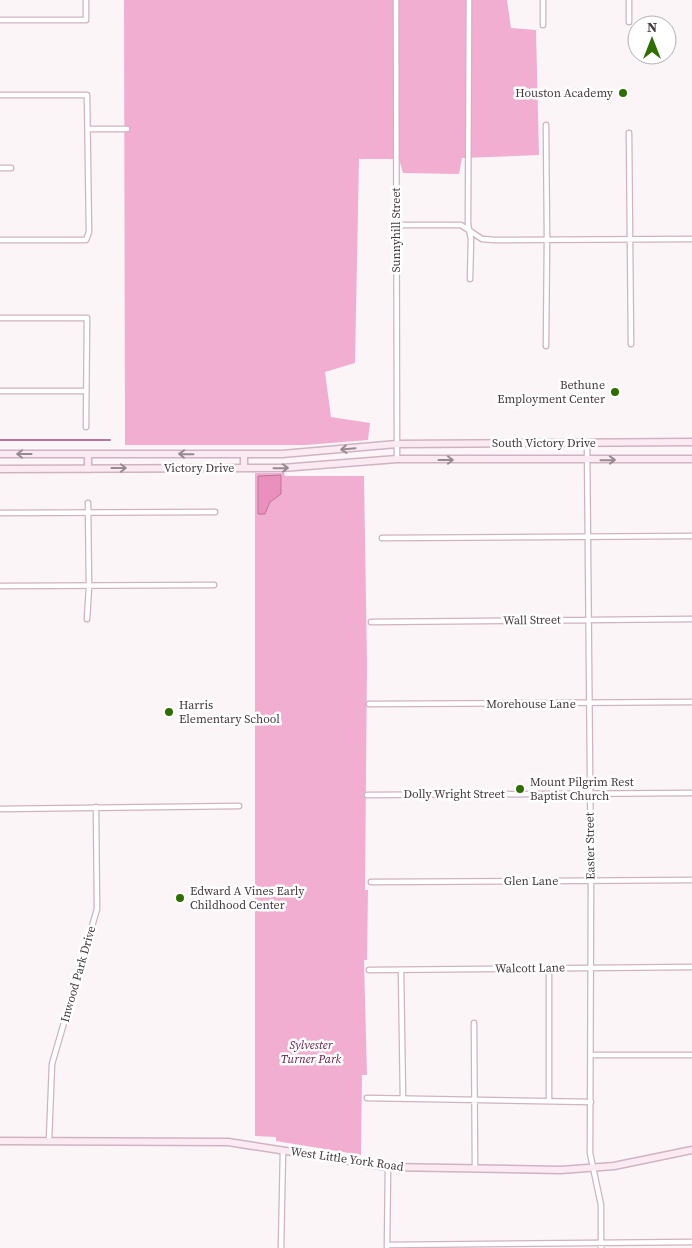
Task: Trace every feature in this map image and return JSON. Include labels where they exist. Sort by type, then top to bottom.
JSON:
[{"type":"main road","name":"South Victory Drive","points":[[397,444],[692,442]]},
{"type":"main road","name":"Victory Drive","points":[[0,454],[244,454],[319,451],[397,444]]},
{"type":"main road","points":[[88,454],[88,469]]},
{"type":"main road","points":[[244,454],[244,468]]},
{"type":"main road","name":"South Victory Drive","points":[[397,460],[692,459]]},
{"type":"main road","name":"Victory Drive","points":[[0,469],[310,467],[397,460]]},
{"type":"main road","name":"West Little York Road","points":[[0,1141],[228,1142],[388,1168],[592,1169],[692,1150]]},
{"type":"street","points":[[0,20],[86,20],[86,0]]},
{"type":"street","name":"Sunnyhill Street","points":[[396,0],[397,460]]},
{"type":"street","points":[[469,0],[470,279]]},
{"type":"street","points":[[543,25],[544,0]]},
{"type":"street","points":[[629,0],[629,15]]},
{"type":"street","points":[[0,95],[87,95],[89,232],[86,240],[0,240]]},
{"type":"street","points":[[546,125],[546,346]]},
{"type":"street","points":[[88,129],[126,129]]},
{"type":"street","points":[[629,133],[631,344]]},
{"type":"street","points":[[0,168],[11,168]]},
{"type":"street","points":[[396,230],[403,225],[461,225],[482,239],[692,239]]},
{"type":"street","points":[[0,318],[88,318],[86,427]]},
{"type":"street","points":[[0,391],[86,391]]},
{"type":"street","name":"Easter Street","points":[[587,443],[590,1153],[600,1205],[601,1246]]},
{"type":"street","points":[[88,503],[88,619]]},
{"type":"street","points":[[0,512],[215,512]]},
{"type":"street","points":[[382,538],[692,536]]},
{"type":"street","points":[[0,586],[214,585]]},
{"type":"street","name":"Wall Street","points":[[371,622],[692,619]]},
{"type":"street","name":"Morehouse Lane","points":[[370,704],[692,702]]},
{"type":"street","name":"Dolly Wright Street","points":[[367,795],[692,793]]},
{"type":"street","points":[[0,809],[239,806]]},
{"type":"street","name":"Inwood Park Drive","points":[[49,1140],[52,1064],[98,909],[96,807]]},
{"type":"street","name":"Glen Lane","points":[[370,882],[692,880]]},
{"type":"street","name":"Walcott Lane","points":[[368,970],[692,967]]},
{"type":"street","points":[[549,968],[549,1101]]},
{"type":"street","points":[[401,970],[403,1099]]},
{"type":"street","points":[[474,1023],[475,1168]]},
{"type":"street","points":[[590,1055],[692,1054]]},
{"type":"street","points":[[367,1098],[591,1102]]},
{"type":"street","points":[[281,1248],[283,1151]]},
{"type":"street","points":[[388,1168],[387,1247],[601,1246],[692,1242]]},
{"type":"green space","points":[[124,0],[507,0],[511,28],[536,30],[539,155],[462,158],[459,174],[403,173],[399,159],[359,159],[355,363],[325,372],[331,417],[370,423],[368,440],[306,445],[125,445]]},
{"type":"green space","name":"Sylvester Turner Park","points":[[255,473],[284,473],[285,476],[364,476],[367,663],[365,890],[368,890],[367,960],[364,960],[367,1075],[362,1075],[361,1155],[276,1141],[276,1137],[255,1136]]},
{"type":"shaded area","points":[[281,475],[281,494],[270,502],[265,514],[258,514],[258,476]]},
{"type":"waterway","points":[[0,440],[110,440]]},
{"type":"place","name":"Houston Academy","points":[[623,93]]},
{"type":"place","name":"Bethune Employment Center","points":[[615,392]]},
{"type":"place","name":"Harris Elementary School","points":[[169,712]]},
{"type":"place","name":"Mount Pilgrim Rest Baptist Church","points":[[520,789]]},
{"type":"place","name":"Edward A Vines Early Childhood Center","points":[[180,898]]}]
